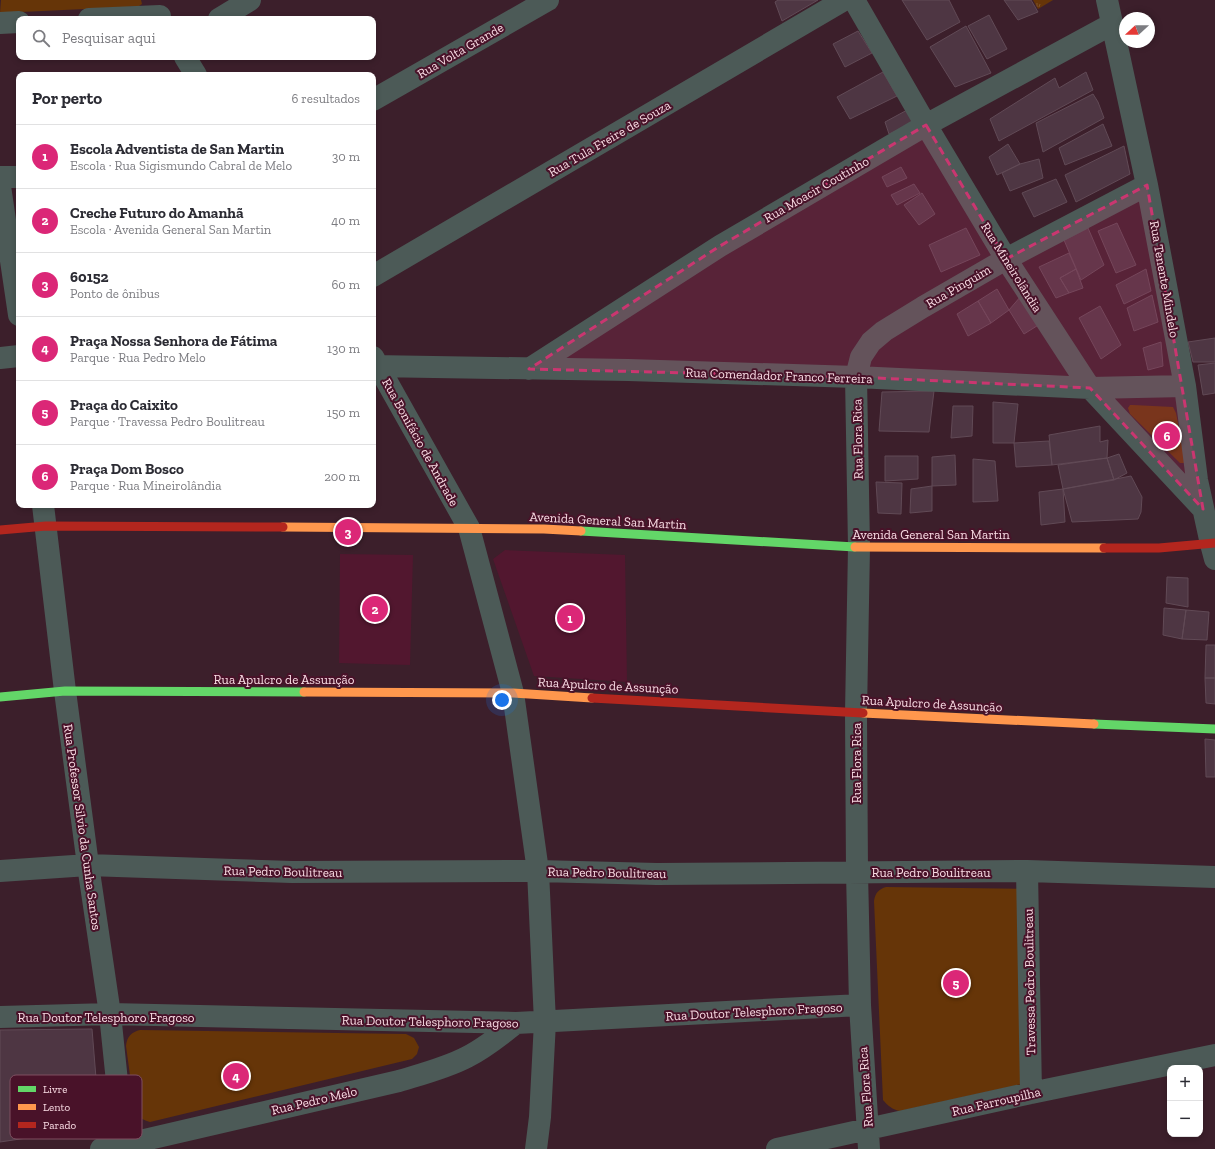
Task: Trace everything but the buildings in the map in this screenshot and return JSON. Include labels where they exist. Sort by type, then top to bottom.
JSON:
[{"type":"street","points":[[224,16],[250,0]]},
{"type":"street","name":"Rua Volta Grande","points":[[376,98],[548,0]]},
{"type":"street","name":"Rua Tula Freire de Souza","points":[[376,274],[844,0]]},
{"type":"street","name":"Rua Mineirolândia","points":[[854,0],[1006,259],[1090,388],[1203,510]]},
{"type":"street","name":"Rua Tenente Mindelo","points":[[1106,0],[1147,185],[1184,386],[1196,474],[1203,510],[1214,549]]},
{"type":"street","points":[[119,16],[158,12]]},
{"type":"street","points":[[0,23],[16,22]]},
{"type":"street","name":"Rua Moacir Coutinho","points":[[529,369],[720,246],[926,125],[1112,24]]},
{"type":"street","points":[[188,60],[194,72]]},
{"type":"street","points":[[0,177],[16,177]]},
{"type":"street","name":"Rua Pinguim","points":[[856,377],[861,357],[871,342],[884,331],[1006,259],[1147,185]]},
{"type":"street","points":[[0,186],[16,295]]},
{"type":"street","points":[[0,358],[16,356]]},
{"type":"street","name":"Rua Comendador Franco Ferreira","points":[[376,363],[529,369],[636,370],[856,377],[1090,388],[1184,386]]},
{"type":"street","name":"Rua Bonifácio de Andrade","points":[[376,365],[468,528],[513,693],[538,871],[545,1022],[540,1117],[536,1149]]},
{"type":"street","name":"Rua Flora Rica","points":[[856,377],[859,547],[856,713],[857,872],[860,1005],[869,1139]]},
{"type":"street","name":"Avenida General San Martin","points":[[0,530],[44,515],[544,529],[859,547],[1214,549]]},
{"type":"street","name":"Rua Professor Silvio da Cunha Santos","points":[[44,515],[65,691],[88,865],[110,1014],[116,1075]]},
{"type":"street","name":"Rua Apulcro de Assunção","points":[[0,697],[65,691],[513,693],[856,713],[1215,729]]},
{"type":"street","name":"Rua Pedro Boulitreau","points":[[0,870],[88,865],[292,872],[538,871],[657,874],[1027,871],[1215,877]]},
{"type":"street","name":"Travessa Pedro Boulitreau","points":[[1027,871],[1031,1093]]},
{"type":"street","name":"Rua Doutor Telesphoro Fragoso","points":[[0,1017],[110,1014],[516,1023],[860,1005]]},
{"type":"street","name":"Rua Pedro Melo","points":[[101,1149],[124,1147],[399,1081],[436,1070],[467,1057],[492,1042],[516,1023]]},
{"type":"street","name":"Rua Farroupilha","points":[[778,1149],[869,1139],[1031,1093],[1215,1055]]},
{"type":"highlighted area","points":[[926,125],[1006,259],[1147,185],[1203,509],[1090,388],[856,377],[529,369],[720,246]]},
{"type":"shaded area","points":[[505,550],[625,555],[627,682],[534,676],[493,559]]},
{"type":"shaded area","points":[[340,554],[413,555],[410,665],[339,663]]},
{"type":"green space","points":[[1,0],[141,0],[142,4],[139,6],[127,7],[0,13]]},
{"type":"green space","points":[[1033,0],[1053,0],[1038,9]]},
{"type":"green space","points":[[1130,405],[1173,407],[1176,413],[1185,458],[1184,463],[1180,463],[1130,414],[1128,408]]},
{"type":"green space","points":[[886,887],[1027,889],[1031,1082],[900,1111],[890,1107],[883,1100],[874,901],[878,892]]},
{"type":"green space","points":[[140,1030],[406,1034],[414,1038],[419,1047],[417,1054],[412,1059],[150,1122],[142,1119],[142,1075],[130,1075],[126,1046],[130,1035]]},
{"type":"traffic: fast","points":[[581,531],[855,547]]},
{"type":"traffic: fast","points":[[0,697],[65,691],[304,692]]},
{"type":"traffic: fast","points":[[1094,724],[1215,729]]},
{"type":"traffic: slow","points":[[283,527],[544,529],[581,531]]},
{"type":"traffic: slow","points":[[855,547],[1104,548]]},
{"type":"traffic: slow","points":[[304,692],[513,693],[592,698]]},
{"type":"traffic: slow","points":[[863,713],[1094,724]]},
{"type":"traffic: jam","points":[[0,530],[46,526],[283,527]]},
{"type":"traffic: jam","points":[[1104,548],[1159,548],[1215,543]]},
{"type":"traffic: jam","points":[[592,698],[863,713]]},
{"type":"place","name":"Praça Dom Bosco","points":[[1167,436]]},
{"type":"place","name":"60152","points":[[348,532]]},
{"type":"place","name":"Creche Futuro do Amanhã","points":[[375,609]]},
{"type":"place","name":"Escola Adventista de San Martin","points":[[570,618]]},
{"type":"place","name":"Praça do Caixito","points":[[956,983]]},
{"type":"place","name":"Praça Nossa Senhora de Fátima","points":[[236,1076]]}]
